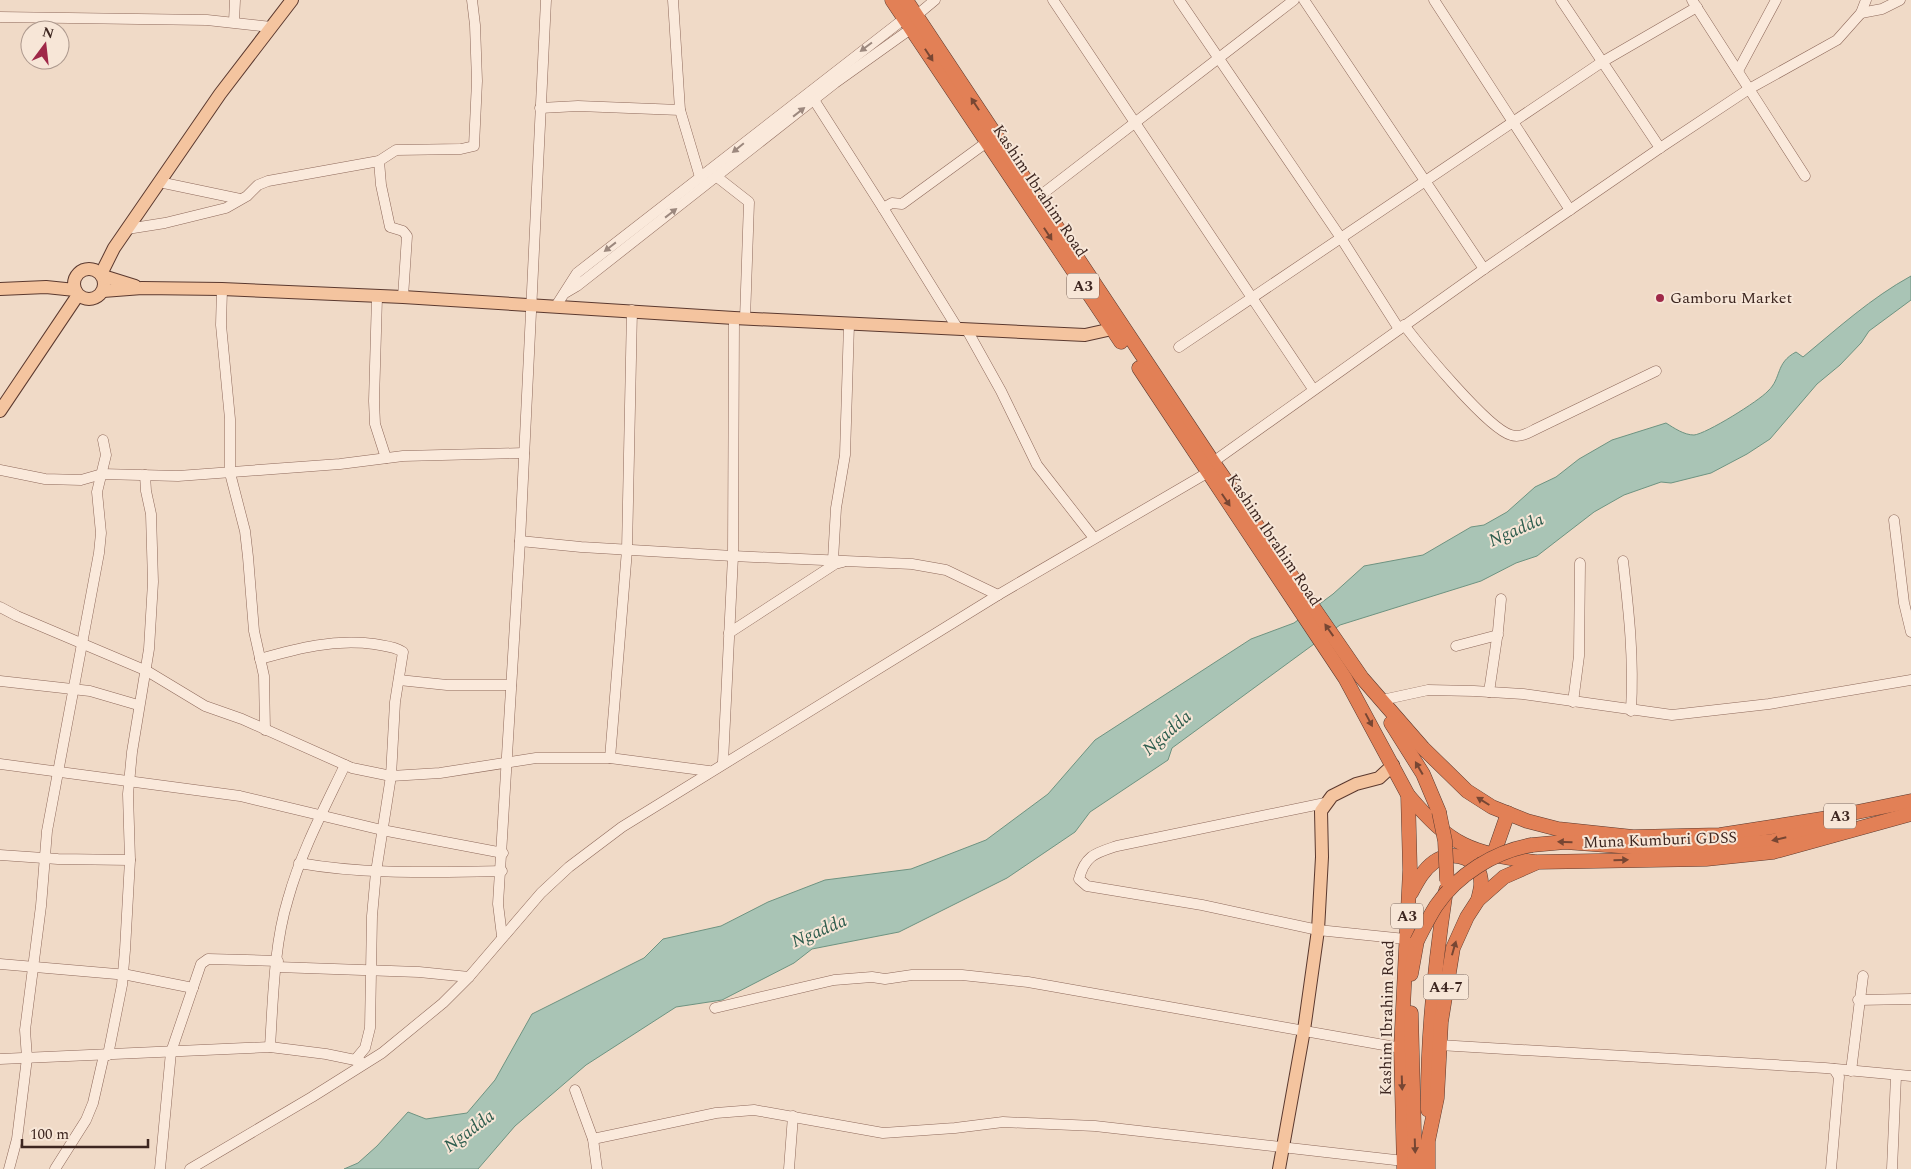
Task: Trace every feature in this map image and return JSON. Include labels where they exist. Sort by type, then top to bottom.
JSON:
[{"type":"highway","name":"Kashim Ibrahim Road","points":[[892,0],[910,21],[1034,201],[1210,467],[1355,675],[1382,700],[1423,748],[1455,781],[1492,807],[1527,821]]},
{"type":"highway","name":"Kashim Ibrahim Road","points":[[906,0],[910,21],[987,142],[1034,201],[1112,329],[1210,467]]},
{"type":"highway","name":"Kashim Ibrahim Road","points":[[1355,675],[1393,765],[1408,795],[1410,870],[1408,901],[1411,940],[1401,1048],[1408,1166]]},
{"type":"highway","name":"A4-7","points":[[1355,675],[1423,774],[1439,812],[1445,841],[1447,881],[1437,947],[1428,1052],[1428,1169]]},
{"type":"highway","points":[[1408,795],[1431,823],[1459,844],[1493,856],[1538,862]]},
{"type":"highway","name":"Muna Kumburi GDSS","points":[[1527,821],[1558,828],[1633,837],[1720,835],[1911,803]]},
{"type":"highway","name":"A3","points":[[1411,940],[1454,885],[1494,857],[1515,848],[1565,842],[1646,848],[1706,848],[1773,841],[1911,803]]},
{"type":"highway","points":[[1493,856],[1508,813]]},
{"type":"highway","name":"Muna Kumburi GDSS","points":[[1554,861],[1706,859],[1773,852],[1911,814]]},
{"type":"highway","points":[[1408,901],[1426,869],[1435,861],[1451,854],[1459,854],[1472,861],[1479,872],[1481,883],[1478,900]]},
{"type":"highway","name":"A4-7","points":[[1428,1141],[1437,1098],[1439,1045],[1444,996],[1453,948],[1463,925],[1478,900],[1504,876],[1538,862],[1554,861]]},
{"type":"highway","name":"A4-7","points":[[1408,1166],[1411,940]]},
{"type":"main road","points":[[103,291],[102,275],[114,248],[220,94],[292,0]]},
{"type":"main road","points":[[46,287],[89,268],[114,248]]},
{"type":"main road","points":[[89,268],[102,275],[142,288]]},
{"type":"main road","points":[[76,275],[73,285],[81,295]]},
{"type":"main road","points":[[0,289],[46,287],[81,295],[100,295],[103,291],[142,288],[222,289],[403,297],[740,318],[1085,335],[1112,329]]},
{"type":"main road","points":[[0,411],[64,316],[81,295]]},
{"type":"main road","points":[[1279,1169],[1304,1030],[1318,930],[1322,857],[1321,811],[1332,796],[1356,784],[1379,778],[1393,765]]},
{"type":"street","points":[[234,22],[235,0]]},
{"type":"street","points":[[127,229],[165,223],[226,208],[258,185],[268,181],[379,161],[396,150],[460,149],[474,146],[477,81],[472,0]]},
{"type":"street","points":[[502,936],[498,904],[502,871],[520,541],[546,0]]},
{"type":"street","points":[[673,0],[680,110],[700,177]]},
{"type":"street","points":[[562,294],[577,286],[717,177],[935,0]]},
{"type":"street","points":[[1053,0],[1251,298],[1314,389]]},
{"type":"street","points":[[1180,0],[1402,327],[1482,413],[1510,435],[1522,436],[1656,370]]},
{"type":"street","points":[[1034,201],[1294,0]]},
{"type":"street","points":[[1304,0],[1484,269]]},
{"type":"street","points":[[1434,0],[1570,210]]},
{"type":"street","points":[[1561,0],[1660,148]]},
{"type":"street","points":[[1738,71],[1776,0]]},
{"type":"street","points":[[190,1169],[369,1063],[443,1003],[469,977],[502,936],[541,893],[569,867],[622,827],[723,762],[1210,467],[1314,389],[1660,148],[1749,89],[1837,40],[1861,13],[1866,0]]},
{"type":"street","points":[[1861,13],[1882,9],[1900,0]]},
{"type":"street","points":[[1179,347],[1602,62],[1695,4],[1805,176]]},
{"type":"street","points":[[0,16],[234,22],[271,27]]},
{"type":"street","points":[[556,306],[577,273],[809,91],[910,21]]},
{"type":"street","points":[[814,100],[1002,391],[1037,465],[1094,538]]},
{"type":"street","points":[[540,108],[578,106],[680,110]]},
{"type":"street","points":[[883,208],[892,203],[902,204],[987,142]]},
{"type":"street","points":[[379,161],[381,185],[390,227],[403,231],[407,236],[403,297]]},
{"type":"street","points":[[717,177],[749,202],[740,318],[733,556],[723,762]]},
{"type":"street","points":[[160,182],[240,199]]},
{"type":"street","points":[[222,289],[221,325],[230,419],[230,472],[245,531],[254,631],[264,676],[266,730]]},
{"type":"street","points":[[377,297],[374,402],[376,424],[386,458]]},
{"type":"street","points":[[610,758],[627,550],[632,310]]},
{"type":"street","points":[[833,560],[836,508],[845,454],[849,324]]},
{"type":"street","points":[[10,1169],[17,1139],[27,1058],[25,1030],[41,906],[43,858],[99,553],[101,533],[97,492],[106,455],[103,440]]},
{"type":"street","points":[[0,470],[45,479],[81,480],[102,474],[178,476],[443,454],[524,453]]},
{"type":"street","points":[[55,1169],[86,1120],[93,1103],[106,1055],[123,974],[130,860],[129,780],[138,705],[147,670],[153,582],[151,514],[145,475]]},
{"type":"street","points":[[1894,520],[1904,603],[1911,632]]},
{"type":"street","points":[[520,541],[627,550],[912,564],[946,570],[998,595]]},
{"type":"street","points":[[729,633],[835,564],[846,561]]},
{"type":"street","points":[[1623,561],[1634,669],[1631,711]]},
{"type":"street","points":[[1573,702],[1579,656],[1580,563]]},
{"type":"street","points":[[1489,692],[1498,635],[1501,599]]},
{"type":"street","points":[[0,607],[17,616],[147,670],[205,706],[266,730],[345,766],[391,776],[440,773],[536,758],[610,758],[709,771]]},
{"type":"street","points":[[1456,646],[1498,635]]},
{"type":"street","points":[[260,659],[306,645],[328,643],[361,643],[387,646],[403,652],[395,702],[391,776],[376,872],[370,1028],[365,1048],[355,1060]]},
{"type":"street","points":[[399,680],[447,685],[511,685]]},
{"type":"street","points":[[1382,700],[1428,690],[1489,692],[1523,694],[1631,711],[1672,715],[1709,712],[1911,680]]},
{"type":"street","points":[[0,681],[108,695],[138,705]]},
{"type":"street","points":[[0,764],[59,770],[240,796],[382,830],[502,853]]},
{"type":"street","points":[[270,1047],[277,964],[287,901],[299,864],[319,815],[345,766]]},
{"type":"street","points":[[1326,803],[1117,846],[1092,855],[1082,867],[1079,879],[1087,886],[1202,905],[1318,930],[1411,940]]},
{"type":"street","points":[[0,855],[130,860]]},
{"type":"street","points":[[299,864],[376,872],[502,871]]},
{"type":"street","points":[[160,1169],[171,1052],[201,964],[208,959],[469,977]]},
{"type":"street","points":[[0,964],[34,965],[123,974],[193,988]]},
{"type":"street","points":[[715,1008],[834,980],[872,977],[885,979],[912,975],[962,976],[1028,982],[1092,995],[1401,1048]]},
{"type":"street","points":[[1851,1071],[1862,976]]},
{"type":"street","points":[[1858,1000],[1911,999]]},
{"type":"street","points":[[1439,1045],[1834,1069],[1911,1076]]},
{"type":"street","points":[[0,1059],[270,1047],[369,1063]]},
{"type":"street","points":[[1831,1169],[1839,1076],[1834,1069]]},
{"type":"street","points":[[1892,1169],[1896,1076]]},
{"type":"street","points":[[575,1090],[593,1139],[597,1169]]},
{"type":"street","points":[[593,1139],[716,1114],[754,1110],[883,1133],[1012,1122],[1095,1126],[1283,1148],[1408,1166]]},
{"type":"street","points":[[789,1169],[793,1116]]},
{"type":"water","name":"Ngadda","points":[[1911,276],[1911,300],[1869,331],[1861,343],[1840,365],[1817,384],[1770,439],[1747,454],[1711,473],[1671,483],[1661,482],[1624,495],[1594,512],[1537,556],[1516,563],[1481,581],[1340,625],[1172,748],[1168,760],[1090,812],[1075,832],[1007,878],[899,932],[812,949],[794,963],[722,1000],[676,1007],[586,1065],[515,1126],[478,1169],[344,1169],[358,1163],[377,1146],[408,1112],[426,1119],[467,1113],[495,1080],[532,1014],[644,958],[663,939],[721,926],[768,902],[825,880],[911,869],[986,840],[1048,794],[1095,740],[1251,639],[1294,623],[1333,594],[1364,566],[1423,555],[1471,527],[1484,525],[1507,512],[1535,487],[1556,477],[1579,459],[1612,440],[1666,423],[1690,435],[1709,429],[1763,396],[1772,386],[1789,356],[1796,352],[1803,357],[1868,304]]},
{"type":"place","name":"Gamboru Market","points":[[1660,298]]}]
